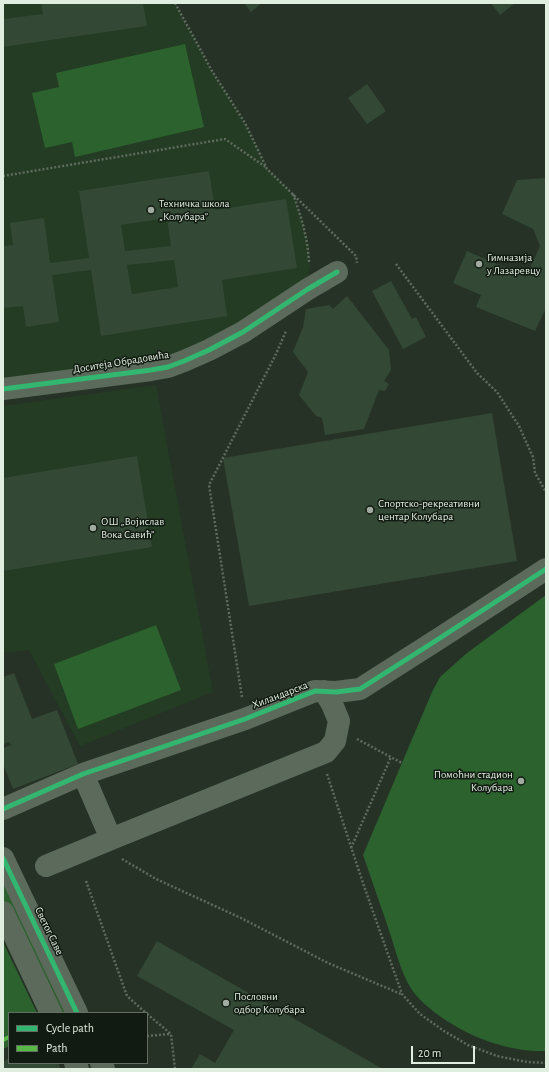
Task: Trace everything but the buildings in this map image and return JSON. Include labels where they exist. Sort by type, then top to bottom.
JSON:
[{"type":"street","name":"Доситеја Обрадовића","points":[[3,388],[168,367],[209,350],[243,332],[301,293],[337,272]]},
{"type":"street","name":"Хиландарска","points":[[3,809],[83,774],[245,719],[315,691],[336,692],[360,689],[546,569]]},
{"type":"street","points":[[46,866],[326,752],[335,741],[339,721],[332,704],[324,691]]},
{"type":"street","points":[[83,774],[104,842]]},
{"type":"street","name":"Светог Саве","points":[[3,858],[77,1012]]},
{"type":"street","points":[[3,912],[51,1012]]},
{"type":"path","points":[[175,3],[212,71],[245,123],[267,168]]},
{"type":"path","points":[[3,176],[224,139],[267,168],[356,256],[359,269]]},
{"type":"path","points":[[293,194],[304,226],[309,249],[310,267],[301,293]]},
{"type":"path","points":[[396,264],[477,373],[497,392],[519,426],[533,457],[534,473],[546,492]]},
{"type":"path","points":[[245,719],[209,485],[276,354],[287,327]]},
{"type":"path","points":[[337,729],[402,763]]},
{"type":"path","points":[[320,754],[402,994],[420,1014],[444,1031],[468,1045],[497,1056],[527,1062],[546,1063]]},
{"type":"path","points":[[351,848],[391,757]]},
{"type":"path","points":[[104,842],[156,879],[241,918],[328,963],[402,994]]},
{"type":"path","points":[[86,881],[127,996],[146,1012]]},
{"type":"path","points":[[148,1014],[171,1034],[175,1069]]},
{"type":"path","points":[[148,1036],[171,1034]]},
{"type":"shaded area","name":"Техничка школа „Колубара”","points":[[3,3],[175,3],[212,71],[245,123],[267,168],[293,194],[304,226],[309,249],[310,267],[305,284],[209,350],[3,389]]},
{"type":"shaded area","name":"ОШ „Војислав Вока Савић”","points":[[156,385],[213,692],[80,746],[29,650],[3,653],[3,406]]},
{"type":"green space","points":[[185,44],[204,127],[75,157],[72,142],[45,148],[32,93],[59,87],[56,73]]},
{"type":"green space","points":[[546,595],[546,1051],[532,1051],[504,1046],[465,1031],[441,1017],[418,998],[408,983],[402,970],[363,855],[432,692],[440,677],[467,653]]},
{"type":"green space","points":[[156,625],[181,690],[78,729],[54,664]]},
{"type":"green space","points":[[3,881],[69,1012],[59,1012],[3,900]]},
{"type":"green space","points":[[3,942],[37,1012],[8,1012],[8,1046],[3,1049]]},
{"type":"marked path","points":[[3,1040],[8,1038]]},
{"type":"cycle path","points":[[3,389],[168,367],[209,350],[243,332],[308,289],[337,272]]},
{"type":"cycle path","points":[[3,809],[83,774],[245,719],[315,691],[336,692],[360,689],[546,569]]},
{"type":"cycle path","points":[[3,858],[77,1012]]},
{"type":"place","name":"Техничка школа „Колубара”","points":[[151,210]]},
{"type":"place","name":"Гимназија у Лазаревцу","points":[[479,264]]},
{"type":"place","name":"Спортско-рекреативни центар Колубара","points":[[370,510]]},
{"type":"place","name":"ОШ „Војислав Вока Савић”","points":[[93,528]]},
{"type":"place","name":"Помоћни стадион Колубара","points":[[521,781]]},
{"type":"place","name":"Пословни одбор Колубара","points":[[226,1003]]}]
